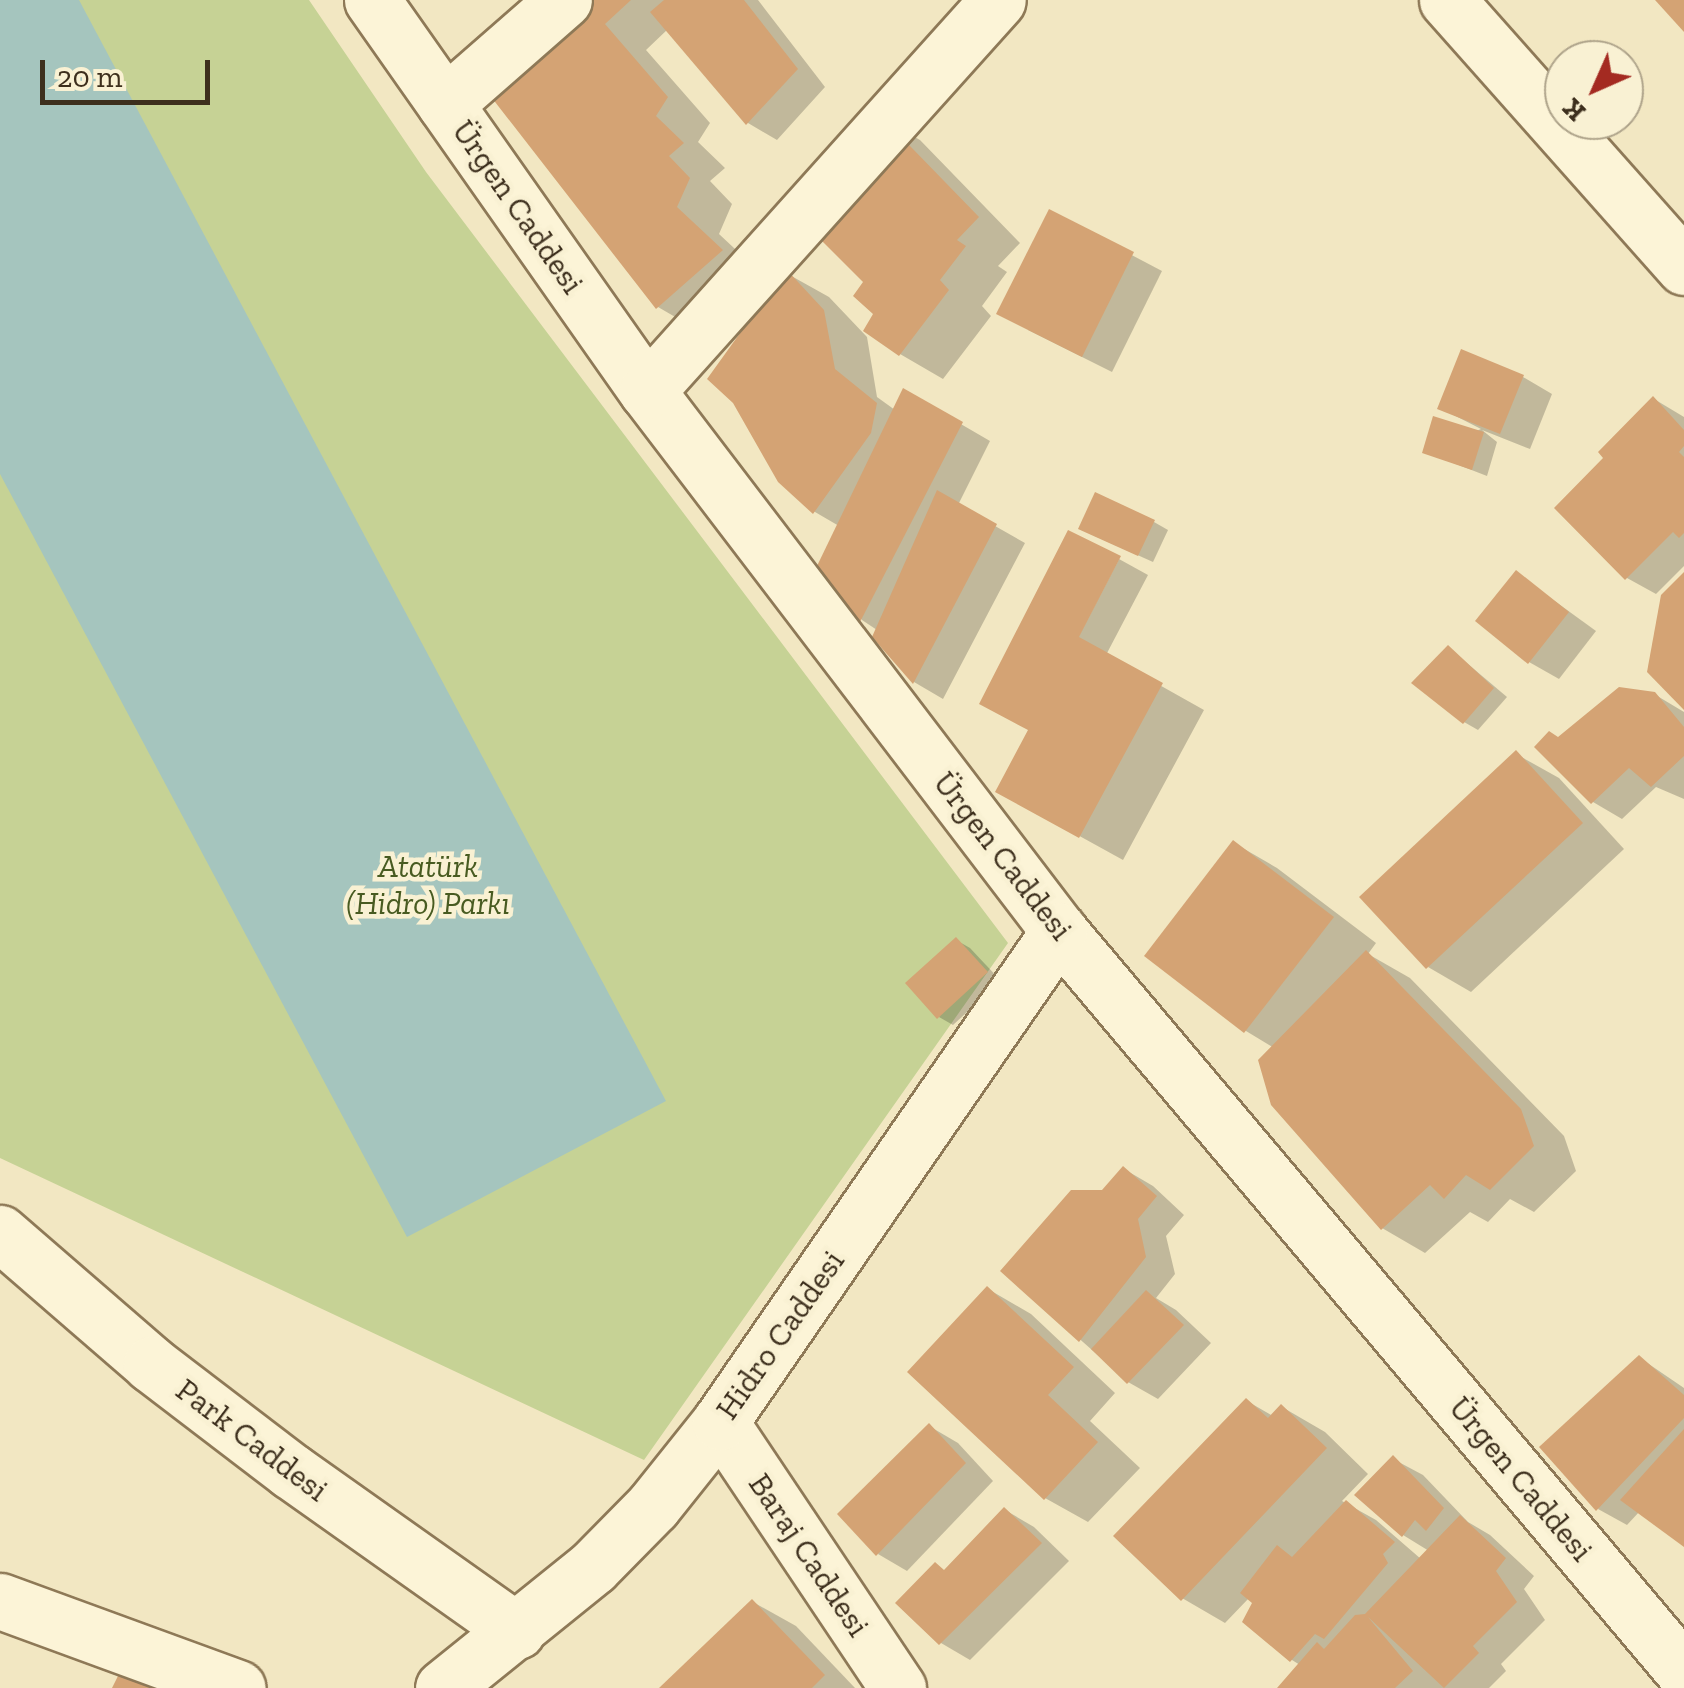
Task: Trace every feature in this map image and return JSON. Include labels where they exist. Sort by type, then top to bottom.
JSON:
[{"type":"street","name":"Ürgen Caddesi","points":[[372,0],[647,391],[1059,931],[1684,1672]]},
{"type":"street","points":[[445,104],[564,0]]},
{"type":"street","points":[[647,391],[998,0]]},
{"type":"street","points":[[1446,0],[1684,267]]},
{"type":"street","name":"Hidro Caddesi","points":[[443,1688],[593,1568],[652,1506],[720,1422],[1059,931]]},
{"type":"street","name":"Park Caddesi","points":[[0,1232],[151,1364],[291,1471],[516,1631]]},
{"type":"street","name":"Baraj Caddesi","points":[[720,1422],[898,1688]]},
{"type":"street","points":[[0,1602],[238,1688]]},
{"type":"green space","name":"Atatürk (Hidro) Parkı","points":[[0,0],[309,0],[426,172],[1008,943],[644,1460],[0,1158]]},
{"type":"water","points":[[0,0],[79,0],[666,1101],[407,1237],[0,474]]},
{"type":"building","points":[[582,0],[631,0],[605,24],[668,97],[656,116],[684,143],[669,156],[690,178],[677,207],[723,250],[656,309],[485,89]]},
{"type":"building","points":[[664,0],[744,0],[798,69],[746,125],[650,12]]},
{"type":"building","points":[[1655,0],[1684,0],[1684,32]]},
{"type":"building","points":[[877,112],[979,217],[957,240],[966,246],[940,280],[949,290],[899,356],[863,331],[873,314],[853,296],[863,282],[817,236]]},
{"type":"building","points":[[1049,209],[1134,252],[1082,357],[996,314]]},
{"type":"building","points":[[786,269],[824,310],[835,369],[877,403],[871,433],[813,514],[778,482],[733,403],[707,379]]},
{"type":"building","points":[[1461,349],[1524,375],[1500,434],[1437,409]]},
{"type":"building","points":[[903,388],[963,422],[860,622],[816,568]]},
{"type":"building","points":[[1653,396],[1684,430],[1684,446],[1679,452],[1684,457],[1684,533],[1679,538],[1673,532],[1625,580],[1554,508],[1603,458],[1598,452]]},
{"type":"building","points":[[1433,416],[1484,432],[1472,470],[1422,453]]},
{"type":"building","points":[[937,490],[997,524],[913,684],[872,637]]},
{"type":"building","points":[[1095,492],[1155,520],[1138,556],[1078,529]]},
{"type":"building","points":[[1068,530],[1121,556],[1079,637],[1163,683],[1079,838],[995,792],[1028,730],[979,704]]},
{"type":"building","points":[[1516,570],[1569,612],[1528,664],[1475,621]]},
{"type":"building","points":[[1684,572],[1684,710],[1647,672],[1661,595]]},
{"type":"building","points":[[1448,645],[1494,688],[1463,724],[1411,683]]},
{"type":"building","points":[[1619,687],[1655,692],[1684,727],[1684,756],[1651,787],[1629,768],[1591,804],[1534,747],[1549,731],[1558,737]]},
{"type":"building","points":[[1516,750],[1583,823],[1426,969],[1359,897]]},
{"type":"building","points":[[1233,840],[1334,917],[1244,1033],[1144,956]]},
{"type":"building","points":[[956,937],[988,972],[937,1019],[905,983]]},
{"type":"building","points":[[1366,950],[1521,1109],[1534,1146],[1490,1190],[1466,1175],[1444,1199],[1430,1185],[1381,1230],[1271,1105],[1258,1060]]},
{"type":"building","points":[[1123,1166],[1157,1196],[1138,1219],[1146,1257],[1079,1342],[1000,1271],[1071,1190],[1102,1190]]},
{"type":"building","points":[[987,1286],[1074,1367],[1048,1395],[1098,1442],[1044,1500],[907,1372]]},
{"type":"building","points":[[1146,1290],[1184,1325],[1127,1384],[1091,1349]]},
{"type":"building","points":[[1639,1355],[1684,1395],[1684,1418],[1596,1511],[1539,1447]]},
{"type":"building","points":[[1246,1398],[1268,1418],[1281,1404],[1327,1448],[1181,1601],[1113,1536]]},
{"type":"building","points":[[929,1423],[966,1463],[876,1556],[837,1514]]},
{"type":"building","points":[[1684,1429],[1684,1547],[1620,1500]]},
{"type":"building","points":[[1393,1455],[1444,1508],[1426,1531],[1415,1520],[1402,1537],[1354,1495]]},
{"type":"building","points":[[1346,1500],[1395,1542],[1383,1554],[1388,1563],[1324,1639],[1315,1634],[1290,1662],[1242,1622],[1252,1603],[1240,1593],[1277,1545],[1292,1557]]},
{"type":"building","points":[[1004,1507],[1042,1543],[939,1645],[895,1603],[935,1562],[944,1570]]},
{"type":"building","points":[[1460,1515],[1506,1558],[1496,1571],[1517,1602],[1473,1646],[1479,1653],[1444,1688],[1368,1617],[1413,1671],[1395,1688],[1277,1688],[1317,1642],[1324,1649],[1355,1615],[1365,1614]]},
{"type":"building","points":[[752,1599],[825,1675],[812,1688],[659,1688]]},
{"type":"building","points":[[126,1660],[180,1688],[112,1688]]}]
